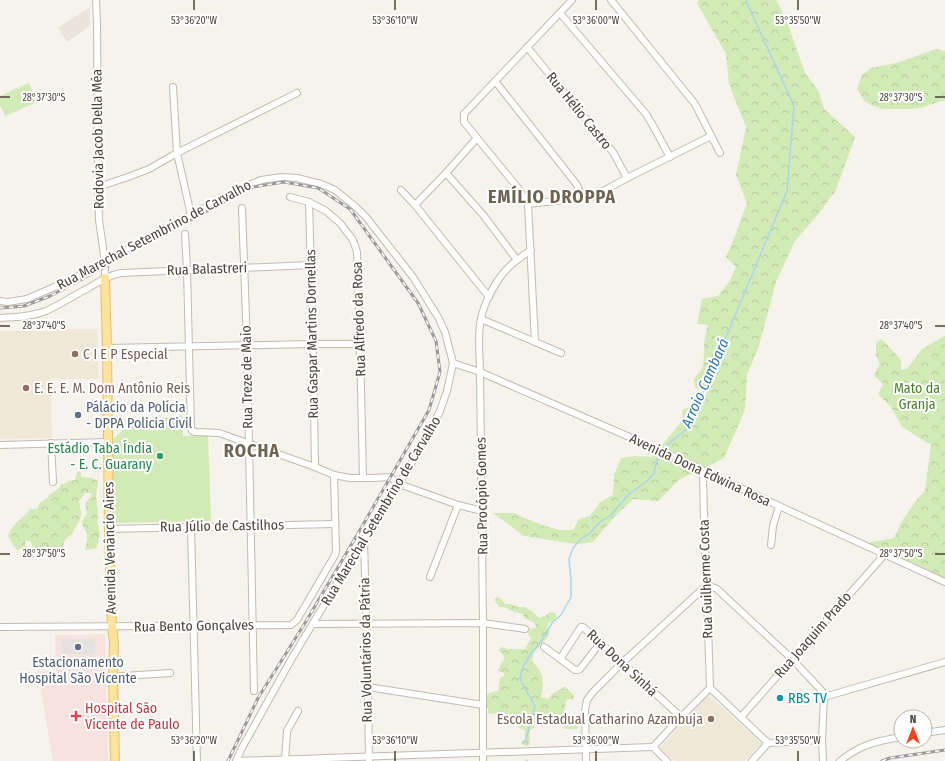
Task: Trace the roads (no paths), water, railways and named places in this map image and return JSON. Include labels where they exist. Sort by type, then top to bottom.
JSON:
[{"type":"main road","name":"Avenida Venâncio Aires","points":[[105,278],[112,627],[109,643],[115,761]]},
{"type":"main road","name":"Avenida Venâncio Aires","points":[[109,761],[111,677]]},
{"type":"street","name":"Rodovia Jacob Della Méa","points":[[96,0],[99,220],[105,262],[105,278]]},
{"type":"street","points":[[535,342],[528,204],[518,188],[464,122],[464,114],[572,0]]},
{"type":"street","points":[[611,0],[695,104],[720,153]]},
{"type":"street","points":[[560,13],[646,114],[670,158]]},
{"type":"street","name":"Rua Hélio Castro","points":[[527,47],[613,152],[627,178]]},
{"type":"street","points":[[495,81],[578,185],[582,198]]},
{"type":"street","points":[[173,87],[177,153],[191,215]]},
{"type":"street","points":[[98,187],[148,169],[296,93]]},
{"type":"street","points":[[528,204],[591,197],[711,136]]},
{"type":"street","points":[[415,205],[477,138]]},
{"type":"street","points":[[446,173],[484,216],[517,260]]},
{"type":"street","name":"Rua Marechal Setembrino de Carvalho","points":[[0,301],[8,302],[27,299],[68,281],[249,185],[261,180],[282,177],[297,178],[322,184],[334,190],[356,207],[366,217],[413,277],[438,317],[445,332],[453,363],[447,392],[440,411],[406,473],[333,590],[264,706],[243,746],[237,761]]},
{"type":"street","points":[[402,190],[489,297]]},
{"type":"street","name":"Rua Alfredo da Rosa","points":[[290,197],[309,202],[326,211],[340,223],[353,240],[357,252],[363,478]]},
{"type":"street","name":"Rua Gaspar Martins Dornellas","points":[[309,202],[315,467]]},
{"type":"street","name":"Rua Treze de Maio","points":[[242,208],[247,346],[254,691]]},
{"type":"street","points":[[185,234],[192,431],[219,433],[334,475],[350,478],[363,478],[390,477],[406,473]]},
{"type":"street","name":"Rua Procópio Gomes","points":[[483,761],[484,623],[479,339],[481,319],[489,297],[499,278],[517,260],[531,250]]},
{"type":"street","name":"Rua Balastreri","points":[[105,278],[121,273],[311,266]]},
{"type":"street","name":"Rua Marechal Setembrino de Carvalho","points":[[0,318],[28,316],[44,311],[62,303],[105,278]]},
{"type":"street","points":[[481,319],[561,353]]},
{"type":"street","points":[[107,348],[360,344]]},
{"type":"street","name":"Avenida Dona Edwina Rosa","points":[[453,363],[480,372],[656,448],[945,582]]},
{"type":"street","points":[[0,444],[108,442]]},
{"type":"street","points":[[51,443],[53,482]]},
{"type":"street","name":"Rua Guilherme Costa","points":[[703,471],[710,688]]},
{"type":"street","points":[[334,475],[336,524]]},
{"type":"street","points":[[390,477],[399,484],[458,505],[482,511]]},
{"type":"street","points":[[430,577],[458,505]]},
{"type":"street","points":[[771,545],[773,526],[779,506]]},
{"type":"street","name":"Rua Júlio de Castilhos","points":[[109,528],[336,524]]},
{"type":"street","name":"Rua Bento Gonçalves","points":[[0,627],[291,624],[297,620],[335,555],[336,524]]},
{"type":"street","points":[[191,527],[197,761]]},
{"type":"street","name":"Rua Voluntários da Pátria","points":[[364,540],[368,687],[368,759]]},
{"type":"street","name":"Rua Joaquim Prado","points":[[741,717],[885,554]]},
{"type":"street","points":[[586,761],[585,710],[587,700],[593,692],[622,664],[707,585],[717,589],[792,659],[822,691],[824,697],[822,740],[823,761]]},
{"type":"street","points":[[313,624],[484,623],[524,629]]},
{"type":"street","name":"Rua Dona Sinhá","points":[[560,659],[581,627],[583,627],[680,717]]},
{"type":"street","points":[[544,647],[575,670],[578,670],[600,642]]},
{"type":"street","points":[[824,697],[945,662]]},
{"type":"street","points":[[111,677],[170,674]]},
{"type":"street","points":[[368,687],[483,705]]},
{"type":"street","points":[[652,747],[710,688],[768,743]]},
{"type":"street","points":[[285,760],[287,731],[298,712]]},
{"type":"street","points":[[933,732],[945,730]]},
{"type":"street","points":[[840,761],[862,747],[893,739]]},
{"type":"street","points":[[752,761],[768,743],[822,740]]},
{"type":"street","points":[[237,761],[368,759],[652,747],[667,761]]},
{"type":"waterway","name":"Arroio Cambará","points":[[662,449],[688,428],[787,191],[794,106],[746,0]]},
{"type":"waterway","name":"Arroio Cambará","points":[[525,743],[535,706],[520,679],[521,674],[530,655],[542,640],[552,623],[561,615],[571,597],[569,559],[573,548],[599,523],[611,515],[628,495],[648,480],[654,473],[659,452]]},
{"type":"railway","points":[[0,308],[24,306],[50,296],[253,187],[284,182],[318,188],[350,209],[418,303],[436,341],[440,372],[429,410],[305,623],[258,698],[228,761]]},
{"type":"railway","points":[[882,761],[890,758],[945,750]]},
{"type":"place","name":"C I E P Especial","points":[[75,354]]},
{"type":"place","name":"E. E. E. M. Dom Antônio Reis","points":[[26,388]]},
{"type":"place","name":"Pálácio da Polícia - DPPA Policia Civil","points":[[78,415]]},
{"type":"place","name":"Estádio Taba Índia - E. C. Guarany","points":[[160,456]]},
{"type":"place","name":"Estacionamento Hospital São Vicente","points":[[78,647]]},
{"type":"place","name":"RBS TV","points":[[780,698]]},
{"type":"place","name":"Hospital São Vicente de Paulo","points":[[76,716]]},
{"type":"place","name":"Escola Estadual Catharino Azambuja","points":[[711,719]]},
{"type":"district","name":"EMÍLIO DROPPA","points":[[552,197]]},
{"type":"district","name":"ROCHA","points":[[252,451]]},
{"type":"park label","name":"Mato da Granja","points":[[917,396]]}]
